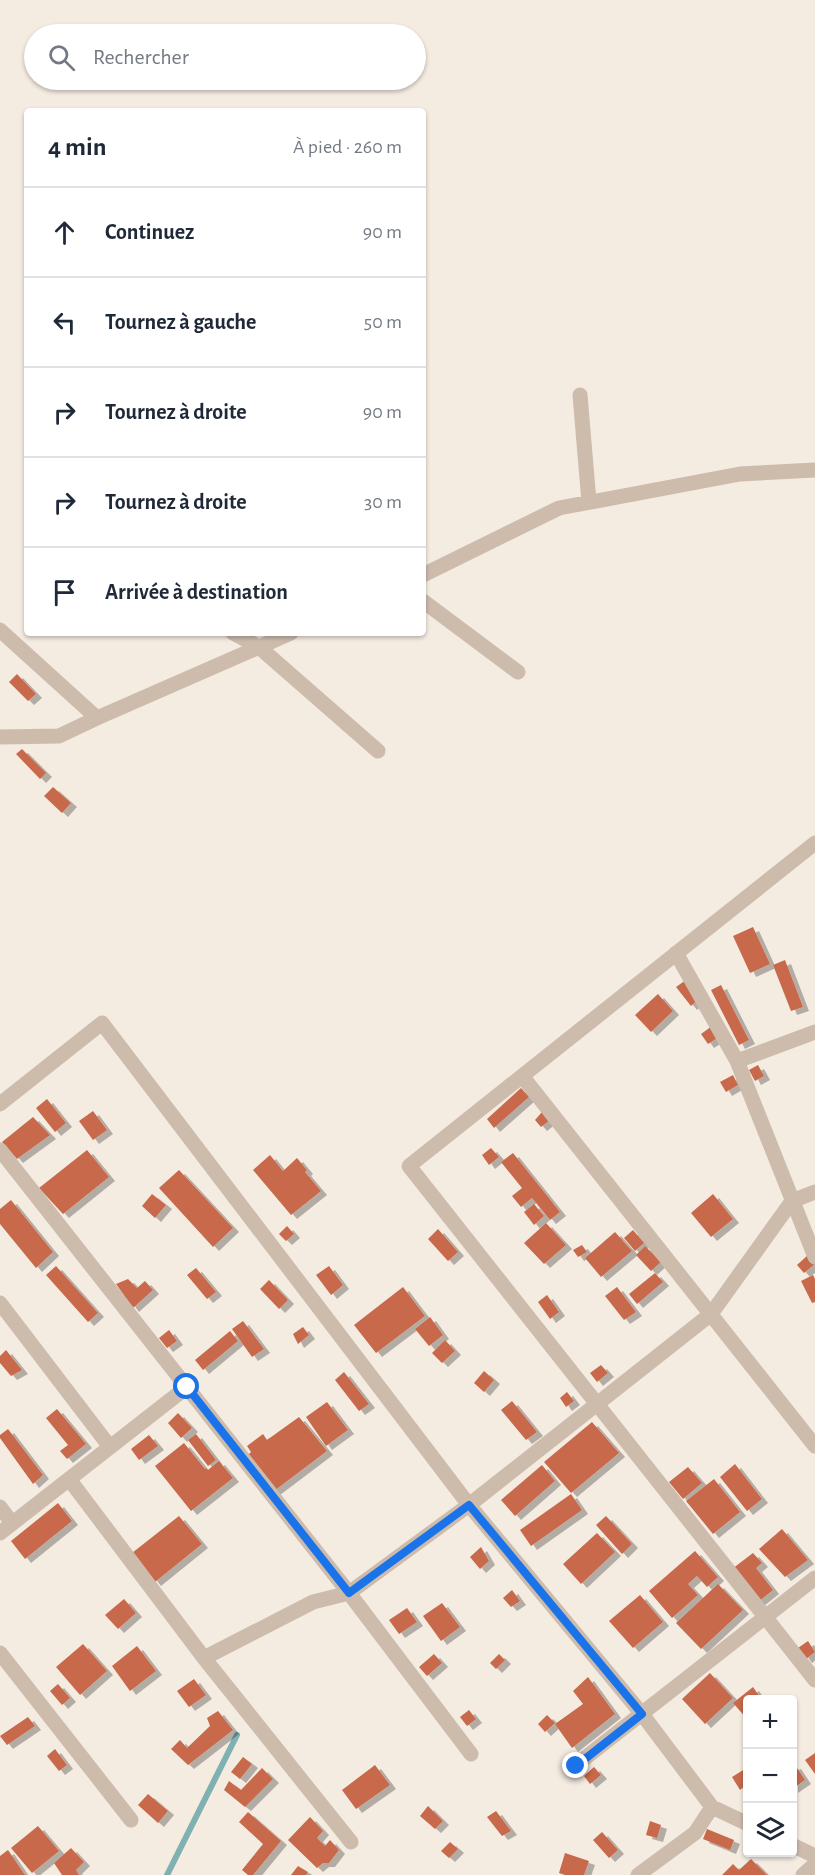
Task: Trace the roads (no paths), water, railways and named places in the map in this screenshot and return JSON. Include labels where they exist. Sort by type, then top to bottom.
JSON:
[{"type":"street","points":[[580,395],[589,502]]},
{"type":"street","points":[[426,574],[559,508],[740,474],[815,470]]},
{"type":"street","points":[[426,603],[518,672]]},
{"type":"street","points":[[0,630],[97,718]]},
{"type":"street","points":[[239,636],[259,647],[378,751]]},
{"type":"street","points":[[0,737],[59,736],[284,636]]},
{"type":"street","points":[[815,843],[409,1166],[815,1680]]},
{"type":"street","points":[[676,953],[737,1061],[815,1257]]},
{"type":"street","points":[[0,1104],[102,1023],[469,1505],[642,1714],[712,1807],[743,1822]]},
{"type":"street","points":[[737,1061],[815,1032]]},
{"type":"street","points":[[522,1076],[815,1446]]},
{"type":"street","points":[[0,1150],[349,1593],[471,1754]]},
{"type":"street","points":[[204,1658],[313,1602],[349,1593],[469,1505],[711,1314],[792,1201],[815,1192]]},
{"type":"street","points":[[0,1303],[110,1447]]},
{"type":"street","points":[[0,1507],[6,1528],[187,1387]]},
{"type":"street","points":[[69,1479],[204,1658],[351,1842]]},
{"type":"street","points":[[576,1766],[815,1578]]},
{"type":"street","points":[[0,1653],[131,1820]]},
{"type":"street","points":[[638,1875],[695,1833],[712,1807]]},
{"type":"street","points":[[797,1847],[815,1856]]},
{"type":"street","points":[[803,1875],[815,1864]]},
{"type":"waterway","points":[[167,1875],[237,1735]]}]
